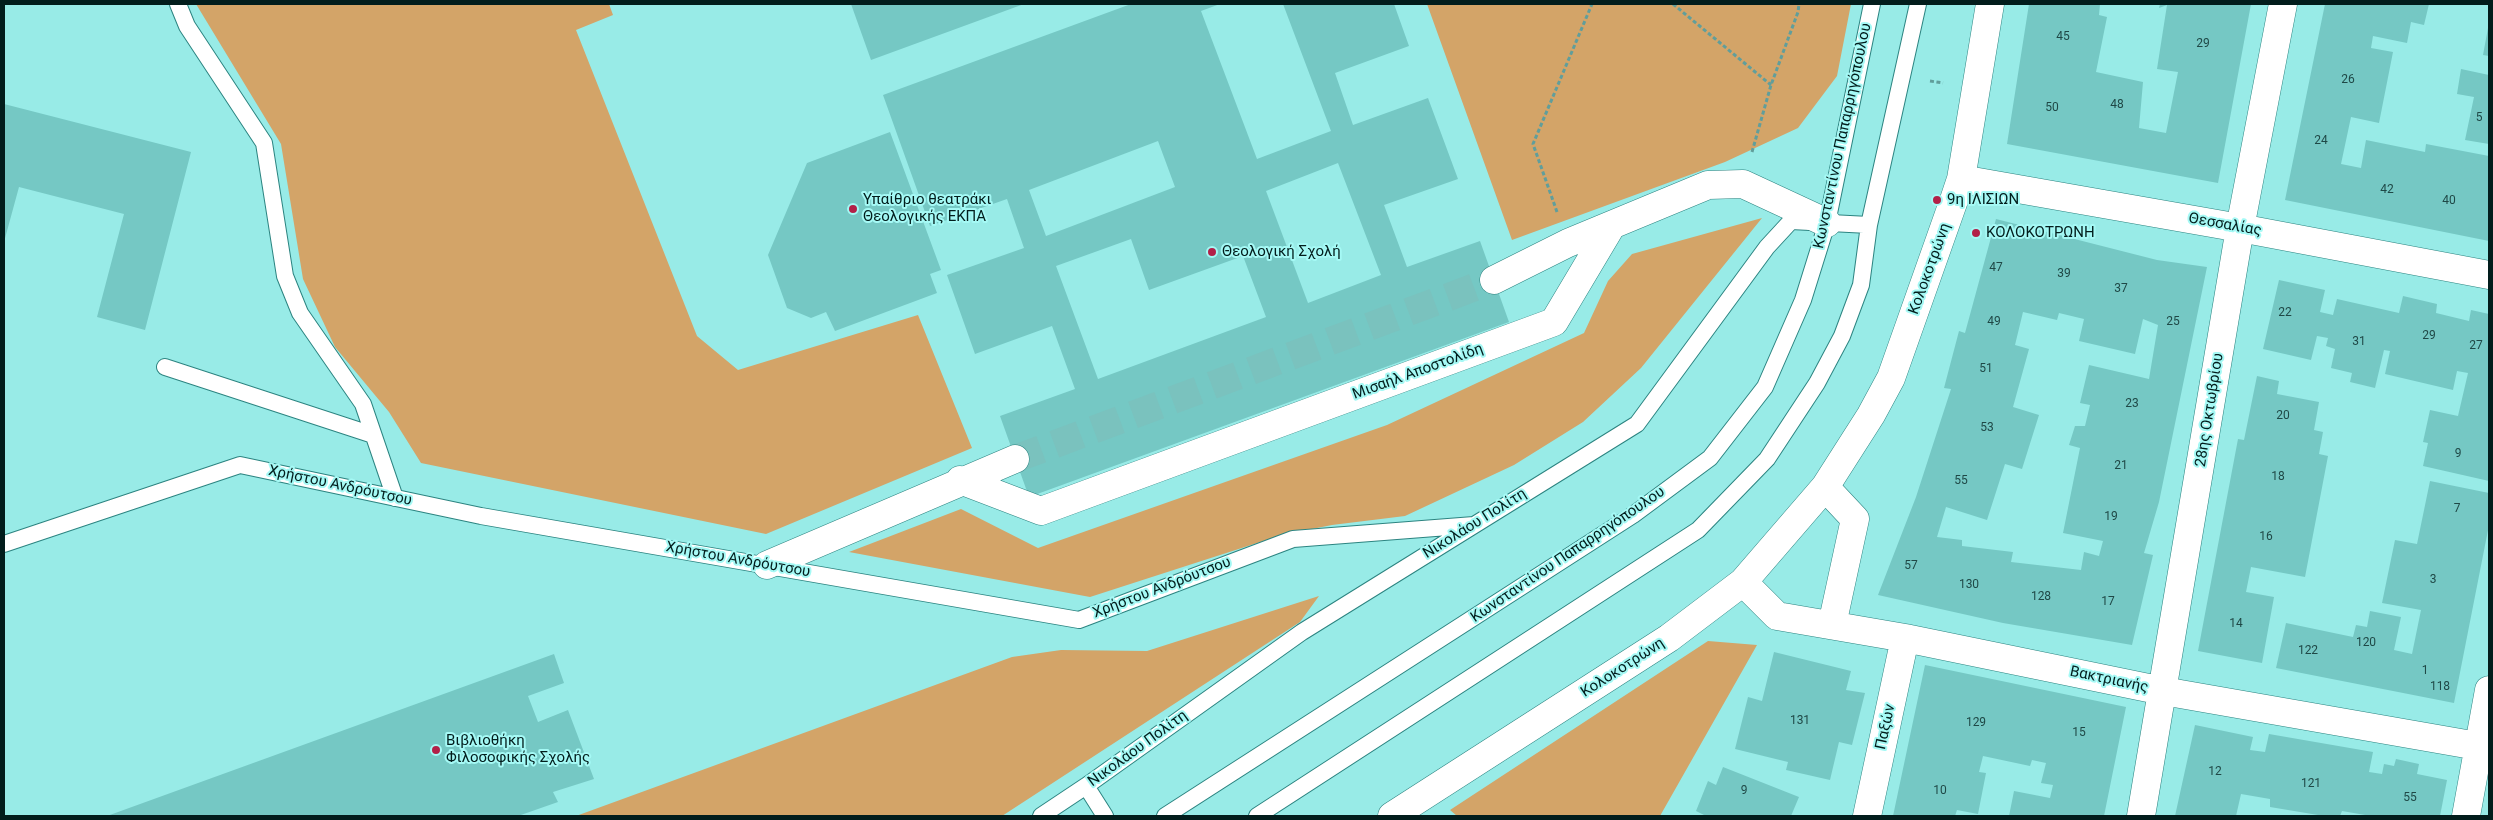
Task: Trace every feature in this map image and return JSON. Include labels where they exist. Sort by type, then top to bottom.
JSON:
[{"type":"street","name":"Κολοκοτρώνη","points":[[1406,813],[1669,638],[1743,582],[1826,487],[1871,415],[1891,378],[1961,179],[1990,4]]},
{"type":"street","name":"28ης Οκτωβρίου","points":[[2141,816],[2240,228],[2283,4]]},
{"type":"street","name":"Θεσσαλίας","points":[[1961,179],[2240,228],[2489,275]]},
{"type":"street","points":[[1494,280],[1568,243],[1610,228],[1708,185],[1743,184],[1827,222]]},
{"type":"street","name":"Μισαήλ Αποστολίδη","points":[[960,480],[1041,511],[1554,322],[1610,228]]},
{"type":"street","points":[[767,565],[960,480],[1015,459]]},
{"type":"street","points":[[1826,487],[1855,519],[1832,625]]},
{"type":"street","name":"Βακτριανής","points":[[1743,582],[1777,616],[1905,638],[2163,691],[2484,747]]},
{"type":"street","name":"Παξών","points":[[1866,816],[1905,638]]},
{"type":"street","points":[[2466,816],[2484,747],[2489,690]]},
{"type":"lane","points":[[178,4],[187,26],[264,143],[285,276],[300,313],[363,404],[395,498]]},
{"type":"lane","name":"Κωνσταντίνου Παπαρρηγόπουλου","points":[[1167,815],[1633,515],[1710,458],[1765,387],[1803,300],[1827,222],[1872,4]]},
{"type":"lane","points":[[1257,816],[1698,530],[1767,459],[1817,383],[1842,336],[1861,285],[1869,225],[1918,4]]},
{"type":"lane","name":"Νικολάου Πολίτη","points":[[1041,816],[1302,632],[1637,424],[1767,247],[1791,221],[1869,225]]},
{"type":"lane","points":[[166,368],[373,434]]},
{"type":"lane","name":"Χρήστου Ανδρόυτσου","points":[[4,544],[240,465],[481,516],[1079,620],[1293,539],[1474,525]]},
{"type":"lane","points":[[1086,786],[1105,816]]},
{"type":"path","points":[[1568,243],[1533,144],[1592,4]]},
{"type":"path","points":[[1674,4],[1772,85]]},
{"type":"path","points":[[1743,184],[1772,85],[1798,12],[1799,4]]},
{"type":"path","points":[[1902,77],[1976,88]]},
{"type":"shaded area","points":[[196,4],[609,4],[613,15],[576,30],[697,336],[738,370],[918,315],[972,448],[766,534],[421,463],[389,412],[335,347],[303,279],[281,144]]},
{"type":"shaded area","points":[[1427,4],[1851,4],[1837,76],[1798,128],[1725,162],[1512,240]]},
{"type":"shaded area","points":[[1762,218],[1641,368],[1583,422],[1514,465],[1405,516],[1332,525],[1282,535],[1090,597],[849,552],[961,509],[1038,548],[1387,425],[1584,333],[1608,281],[1632,254]]},
{"type":"shaded area","points":[[1319,596],[1300,622],[1002,816],[576,816],[1012,657],[1061,650],[1147,651]]},
{"type":"shaded area","points":[[1708,641],[1757,645],[1660,816],[1457,816],[1450,810]]},
{"type":"building","points":[[851,4],[1024,4],[871,60]]},
{"type":"building","name":"Θεολογική Σχολή","points":[[1131,4],[1220,4],[1201,11],[1257,159],[1331,131],[1283,4],[1394,4],[1409,46],[1335,73],[1353,125],[1428,98],[1458,179],[1384,205],[1407,267],[1480,241],[1509,322],[1029,497],[1000,416],[1075,389],[1052,326],[975,354],[947,275],[1024,248],[1007,199],[930,226],[883,95]],"holes":[[[1158,141],[1175,187],[1046,236],[1029,190]],[[1338,163],[1381,275],[1308,303],[1266,191]],[[1131,239],[1149,290],[1243,256],[1266,317],[1098,379],[1056,266]]]},
{"type":"building","points":[[2029,4],[2100,4],[2099,15],[2107,17],[2096,72],[2143,82],[2139,128],[2166,133],[2178,72],[2157,69],[2167,5],[2159,8],[2160,4],[2251,4],[2218,183],[2007,144]]},
{"type":"building","points":[[2325,4],[2429,4],[2424,25],[2411,22],[2407,43],[2373,36],[2371,48],[2393,52],[2379,123],[2351,117],[2341,164],[2361,168],[2366,140],[2425,152],[2426,144],[2489,156],[2489,241],[2285,200]]},
{"type":"building","points":[[2489,29],[2489,56],[2483,55]]},
{"type":"building","points":[[2461,69],[2489,75],[2489,144],[2465,140],[2474,97],[2457,94]]},
{"type":"building","points":[[4,104],[191,152],[145,330],[97,317],[124,214],[19,187],[4,242]]},
{"type":"building","name":"Υπαίθριο θεατράκι Θεολογικής ΕΚΠΑ","points":[[890,132],[941,270],[930,274],[937,293],[835,331],[826,312],[811,318],[787,308],[768,255],[807,163]]},
{"type":"building","points":[[1996,219],[2157,260],[2207,267],[2159,502],[2144,553],[2153,555],[2132,645],[2003,623],[1878,595],[1916,497],[1951,389],[1944,388],[1959,331],[1965,333]],"holes":[[[2023,312],[2057,320],[2059,313],[2084,319],[2079,341],[2135,354],[2143,319],[2158,325],[2149,379],[2089,365],[2080,403],[2090,405],[2085,426],[2075,426],[2069,445],[2080,448],[2063,533],[2103,541],[2099,556],[2084,552],[2081,570],[2011,562],[2013,552],[1962,546],[1962,540],[1937,537],[1946,507],[1987,520],[2005,464],[2022,469],[2039,415],[2013,407],[2029,349],[2015,345]]]},
{"type":"building","points":[[2279,280],[2325,290],[2320,312],[2333,315],[2337,299],[2399,313],[2403,296],[2437,304],[2436,313],[2469,321],[2471,310],[2489,314],[2489,481],[2423,466],[2428,443],[2423,442],[2430,410],[2458,416],[2468,373],[2457,371],[2453,390],[2385,374],[2390,351],[2384,350],[2375,388],[2350,382],[2352,373],[2331,368],[2335,349],[2326,346],[2328,338],[2317,336],[2311,360],[2263,349]]},
{"type":"building","points":[[2257,376],[2279,381],[2277,394],[2319,402],[2314,430],[2323,432],[2319,454],[2328,456],[2305,577],[2251,567],[2246,592],[2274,597],[2262,663],[2198,651],[2238,439],[2244,440]]},
{"type":"building","points":[[2430,481],[2489,493],[2489,525],[2454,703],[2276,668],[2286,623],[2353,637],[2356,625],[2367,627],[2370,611],[2401,617],[2394,650],[2412,654],[2421,610],[2382,603],[2395,540],[2417,544]]},
{"type":"building","points":[[1774,652],[1851,671],[1846,690],[1865,693],[1852,745],[1839,742],[1830,780],[1786,770],[1788,762],[1735,749],[1748,697],[1762,701]]},
{"type":"building","name":"Βιβλιοθήκη Φιλοσοφικής Σχολής","points":[[554,654],[564,683],[528,696],[538,722],[568,710],[594,779],[553,792],[558,802],[518,816],[107,816]]},
{"type":"building","points":[[1925,665],[2126,707],[2104,816],[2009,816],[2014,791],[2050,798],[2053,785],[2041,783],[2046,763],[2032,760],[2030,766],[1983,756],[1979,772],[1986,773],[1978,814],[1957,810],[1955,816],[1893,816]]},
{"type":"building","points":[[2195,725],[2253,737],[2250,750],[2265,752],[2269,734],[2373,752],[2369,772],[2382,774],[2384,764],[2394,766],[2396,759],[2419,764],[2417,774],[2447,780],[2440,816],[2371,816],[2342,811],[2340,816],[2324,816],[2270,807],[2270,799],[2241,794],[2236,816],[2175,816]]},
{"type":"building","points":[[1723,767],[1799,797],[1791,816],[1703,816],[1696,811],[1708,781],[1716,785]]},
{"type":"tunnel","points":[[1015,459],[1494,280]]},
{"type":"place","name":"9η ΙΛΙΣΙΩΝ","points":[[1937,200]]},
{"type":"place","name":"Υπαίθριο θεατράκι Θεολογικής ΕΚΠΑ","points":[[853,209]]},
{"type":"place","name":"ΚΟΛΟΚΟΤΡΩΝΗ","points":[[1976,233]]},
{"type":"place","name":"Θεολογική Σχολή","points":[[1212,252]]},
{"type":"place","name":"Βιβλιοθήκη Φιλοσοφικής Σχολής","points":[[436,750]]}]
